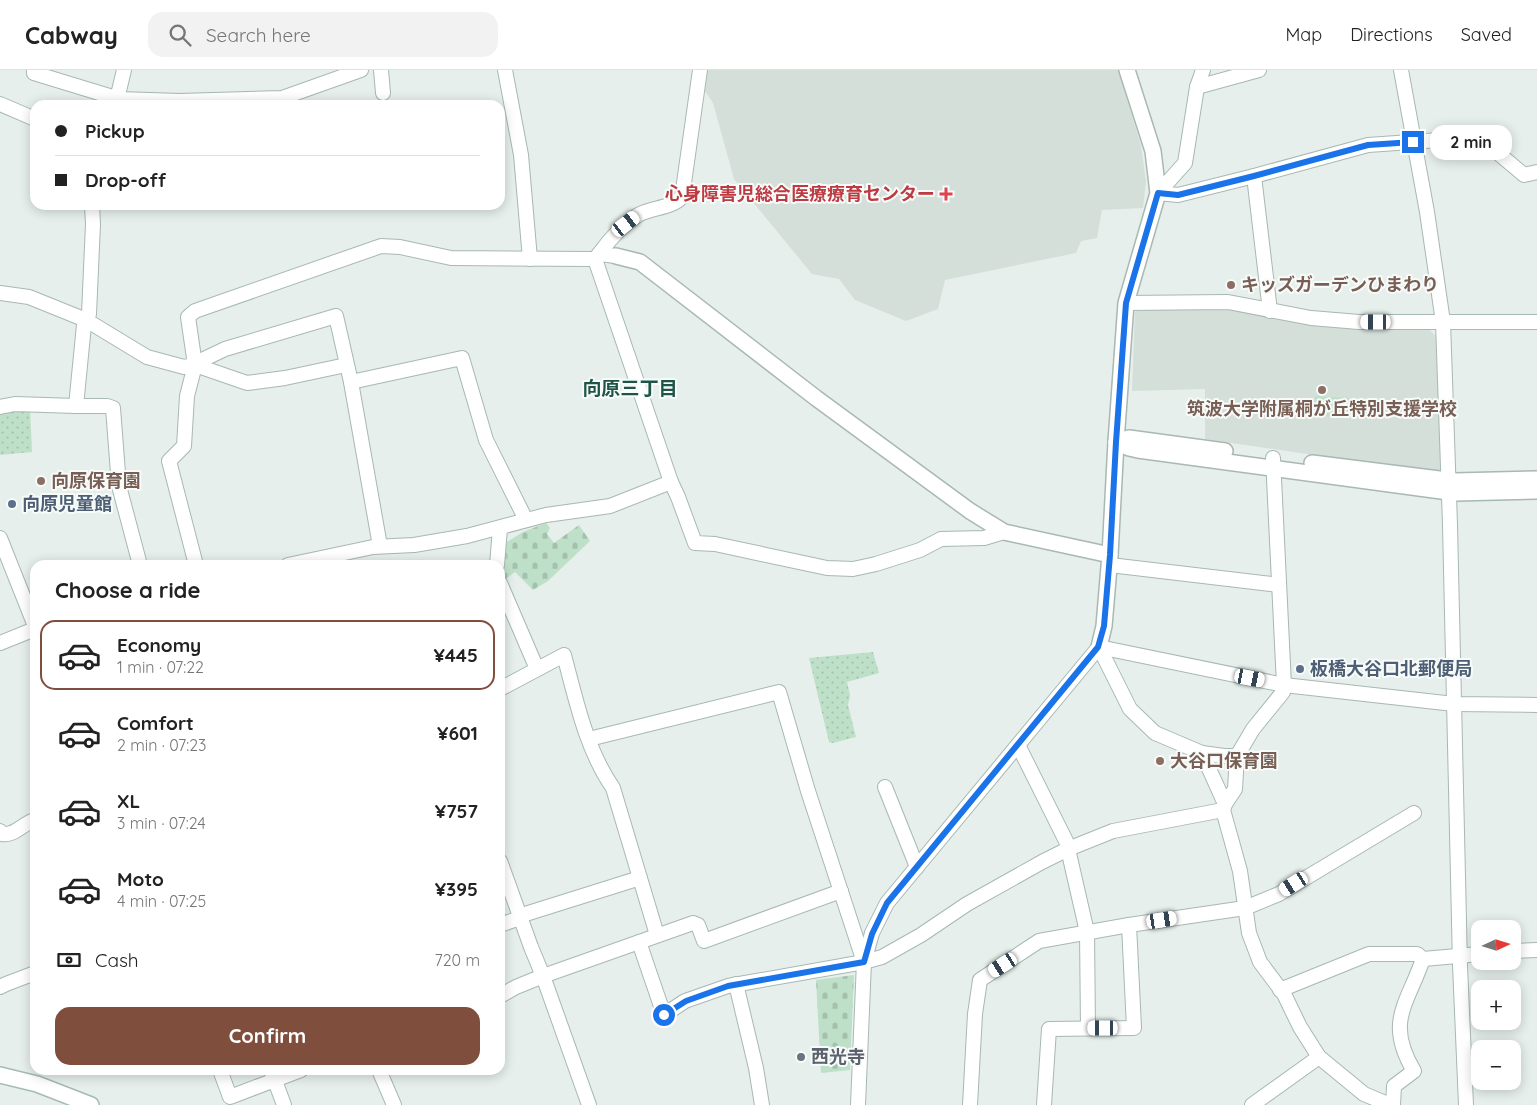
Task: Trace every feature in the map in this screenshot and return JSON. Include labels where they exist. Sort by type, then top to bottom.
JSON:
[{"type":"street","points":[[34,70],[34,73],[115,100]]},
{"type":"street","points":[[118,100],[124,70]]},
{"type":"street","points":[[231,100],[282,98],[361,70]]},
{"type":"street","points":[[381,70],[383,93]]},
{"type":"street","points":[[505,70],[521,155],[530,259]]},
{"type":"street","points":[[597,257],[614,234],[639,214],[676,203],[682,197],[700,70]]},
{"type":"street","points":[[858,1105],[864,962],[872,934],[887,903],[1098,647],[1104,626],[1110,560],[1126,303],[1158,193],[1153,151],[1127,70]]},
{"type":"street","points":[[1158,193],[1185,163],[1197,87],[1203,70]]},
{"type":"street","points":[[1197,87],[1259,70]]},
{"type":"street","points":[[1401,70],[1427,212],[1443,322],[1460,955],[1466,1105]]},
{"type":"street","points":[[0,104],[30,117]]},
{"type":"street","points":[[1158,193],[1178,195],[1368,145],[1413,142],[1479,139],[1524,175],[1537,172]]},
{"type":"street","points":[[1254,176],[1270,311]]},
{"type":"street","points":[[76,406],[84,325],[89,314],[90,304],[92,210]]},
{"type":"street","points":[[195,560],[169,461],[184,446],[188,396],[195,365],[188,317],[195,311],[381,246],[400,247],[451,258],[530,259],[616,256],[640,262],[816,398],[970,511],[1004,532],[1110,560],[1280,586]]},
{"type":"street","points":[[597,257],[671,482],[695,543],[715,544],[827,568],[853,569],[920,550],[941,539],[984,538],[1004,532]]},
{"type":"street","points":[[0,293],[29,297],[86,320],[147,357],[184,367],[195,365],[225,349],[336,316],[351,382],[380,546]]},
{"type":"street","points":[[1126,303],[1228,302],[1311,318],[1359,322],[1537,322]]},
{"type":"street","points":[[351,382],[462,358],[486,440],[526,520]]},
{"type":"street","points":[[195,365],[247,383],[285,378],[346,365]]},
{"type":"street","points":[[0,407],[15,404],[107,406],[114,408],[119,486],[139,560]]},
{"type":"street","points":[[1116,442],[1129,438],[1273,463],[1448,486],[1537,491]]},
{"type":"street","points":[[639,942],[664,1015],[686,1001],[736,984],[864,962],[882,957],[921,935],[967,904],[1068,849],[1113,831],[1224,807],[1235,789],[1237,756],[1252,729],[1283,692],[1284,685],[1273,463]]},
{"type":"street","points":[[1448,486],[1537,479]]},
{"type":"street","points":[[312,560],[380,546],[431,542],[500,528],[546,514],[610,506],[671,482]]},
{"type":"street","points":[[497,560],[500,528]]},
{"type":"street","points":[[0,538],[30,614]]},
{"type":"street","points":[[505,595],[537,669]]},
{"type":"street","points":[[0,643],[30,629]]},
{"type":"street","points":[[1098,647],[1284,685],[1454,704],[1537,705]]},
{"type":"street","points":[[1098,647],[1130,708],[1155,733],[1202,753],[1237,756]]},
{"type":"street","points":[[505,686],[564,655],[589,739],[601,770],[613,788],[657,935]]},
{"type":"street","points":[[589,739],[779,692],[808,791],[864,962]]},
{"type":"street","points":[[1018,745],[1066,840],[1088,932],[1088,1028]]},
{"type":"street","points":[[1202,753],[1224,807],[1240,871],[1249,933],[1260,962],[1280,990],[1319,1057],[1364,1094],[1391,1105],[1394,1086],[1414,1071],[1401,1041],[1400,1014],[1423,959]]},
{"type":"street","points":[[885,788],[917,867]]},
{"type":"street","points":[[970,1105],[980,980],[1039,941],[1245,908],[1279,894],[1414,813]]},
{"type":"street","points":[[0,831],[2,834],[10,835],[30,821]]},
{"type":"street","points":[[505,875],[589,1105]]},
{"type":"street","points":[[505,923],[640,878]]},
{"type":"street","points":[[505,993],[543,976],[693,923],[698,926],[704,941],[841,892]]},
{"type":"street","points":[[1044,1105],[1049,1029],[1134,1028],[1129,926]]},
{"type":"street","points":[[1521,951],[1537,950]]},
{"type":"street","points":[[1280,990],[1369,954],[1417,954],[1423,959],[1471,954]]},
{"type":"street","points":[[0,987],[30,975]]},
{"type":"street","points":[[736,984],[756,1068],[762,1105]]},
{"type":"street","points":[[1252,1105],[1319,1057]]},
{"type":"street","points":[[0,1075],[37,1084],[91,1105]]},
{"type":"street","points":[[222,1075],[230,1097],[273,1076],[284,1105]]},
{"type":"street","points":[[380,1075],[394,1105]]},
{"type":"shaded area","name":"心身障害児総合医療療育センター","points":[[706,70],[1118,70],[1141,146],[1146,181],[1143,208],[1102,210],[1097,238],[1081,241],[1076,253],[945,280],[938,309],[906,321],[855,300],[839,279],[812,274],[734,179],[713,103],[705,91]]},
{"type":"shaded area","name":"筑波大学附属桐が丘特別支援学校","points":[[1230,306],[1346,329],[1429,329],[1438,339],[1443,473],[1205,439],[1205,389],[1132,391],[1135,312],[1140,309]]},
{"type":"green space","points":[[1315,396],[1349,398],[1347,418],[1314,415]]},
{"type":"green space","points":[[30,409],[32,452],[0,455],[0,411]]},
{"type":"green space","points":[[546,523],[550,528],[547,534],[554,543],[579,525],[590,541],[548,581],[533,590],[515,572],[505,579],[505,560],[503,560],[505,543],[523,532]]},
{"type":"green space","points":[[873,652],[879,673],[847,682],[850,695],[848,705],[856,737],[833,743],[829,742],[809,658]]},
{"type":"green space","points":[[854,975],[850,1070],[821,1073],[816,980]]},
{"type":"place","name":"心身障害児総合医療療育センター","points":[[946,194]]},
{"type":"place","name":"キッズガーデンひまわり","points":[[1231,285]]},
{"type":"place","name":"筑波大学附属桐が丘特別支援学校","points":[[1322,390]]},
{"type":"place","name":"向原保育園","points":[[41,481]]},
{"type":"place","name":"向原児童館","points":[[12,504]]},
{"type":"place","name":"板橋大谷口北郵便局","points":[[1300,669]]},
{"type":"place","name":"大谷口保育園","points":[[1160,761]]},
{"type":"place","name":"西光寺","points":[[801,1057]]},
{"type":"district","name":"向原三丁目","points":[[630,388]]},
{"type":"route","points":[[664,1015],[686,1001],[728,986],[864,962],[872,934],[887,903],[1098,647],[1104,626],[1110,555],[1126,303],[1158,193],[1178,195],[1368,145],[1413,142]]}]
